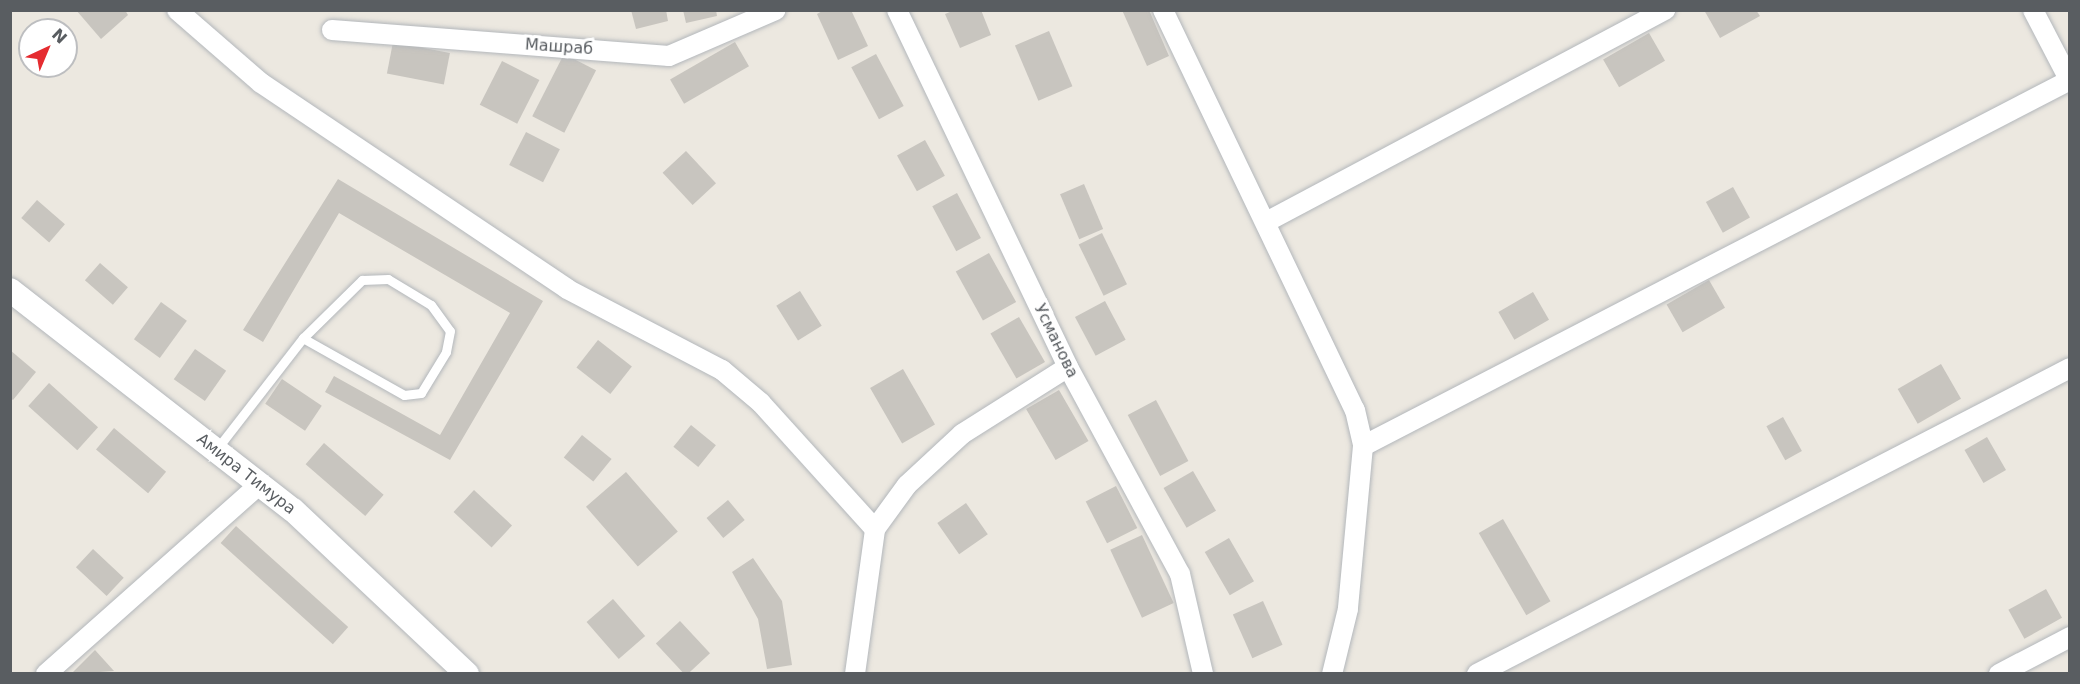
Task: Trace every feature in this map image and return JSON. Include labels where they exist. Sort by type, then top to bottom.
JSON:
[{"type":"street","points":[[177,10],[261,83],[567,289],[722,370],[761,403],[875,529]]},
{"type":"street","name":"Машраб","points":[[332,30],[669,56],[776,10]]},
{"type":"street","name":"Усманова","points":[[897,10],[1068,367],[1180,574],[1203,674]]},
{"type":"street","points":[[1163,10],[1268,222],[1355,410],[1364,446],[1348,609],[1332,674]]},
{"type":"street","points":[[1268,222],[1665,10]]},
{"type":"street","points":[[1364,446],[2069,81],[2033,10]]},
{"type":"street","name":"Амира Тимура","points":[[10,290],[260,484],[467,674]]},
{"type":"street","points":[[855,674],[875,529],[907,485],[962,434],[1068,367]]},
{"type":"street","points":[[1477,674],[2070,368]]},
{"type":"street","points":[[46,674],[260,484]]},
{"type":"street","points":[[1999,674],[2070,637]]},
{"type":"lane","points":[[216,450],[303,338],[362,280],[388,279],[431,305],[450,331],[446,352],[421,393],[404,395],[303,338]]},
{"type":"building","points":[[76,10],[125,10],[128,15],[101,39]]},
{"type":"building","points":[[631,10],[666,10],[668,21],[636,29]]},
{"type":"building","points":[[683,10],[716,10],[717,16],[686,23]]},
{"type":"building","points":[[824,10],[851,10],[868,46],[838,60],[817,14]]},
{"type":"building","points":[[955,10],[981,10],[991,35],[960,48],[945,14]]},
{"type":"building","points":[[1122,10],[1149,10],[1169,56],[1147,66]]},
{"type":"building","points":[[1704,10],[1756,10],[1760,16],[1720,38]]},
{"type":"building","points":[[1049,31],[1072,86],[1038,101],[1015,45]]},
{"type":"building","points":[[1649,33],[1665,61],[1619,87],[1603,60]]},
{"type":"building","points":[[393,42],[450,53],[444,84],[387,73]]},
{"type":"building","points":[[735,42],[749,66],[684,104],[670,80]]},
{"type":"building","points":[[564,54],[596,70],[564,133],[532,116]]},
{"type":"building","points":[[876,54],[904,106],[879,119],[851,67]]},
{"type":"building","points":[[502,61],[539,80],[517,124],[480,105]]},
{"type":"building","points":[[526,132],[560,149],[543,182],[509,165]]},
{"type":"building","points":[[925,140],[945,176],[917,191],[897,156]]},
{"type":"building","points":[[686,151],[716,183],[693,205],[663,173]]},
{"type":"building","points":[[338,179],[543,301],[450,460],[325,392],[334,376],[440,435],[510,313],[339,213],[263,342],[243,330]]},
{"type":"building","points":[[1084,184],[1103,229],[1079,239],[1060,194]]},
{"type":"building","points":[[1733,187],[1750,218],[1723,233],[1706,202]]},
{"type":"building","points":[[957,193],[981,238],[956,251],[932,206]]},
{"type":"building","points":[[37,200],[65,224],[49,242],[21,218]]},
{"type":"building","points":[[1102,233],[1127,284],[1104,296],[1079,244]]},
{"type":"building","points":[[989,253],[1016,302],[983,320],[956,271]]},
{"type":"building","points":[[100,263],[128,287],[113,305],[85,280]]},
{"type":"building","points":[[1709,280],[1725,308],[1683,332],[1667,304]]},
{"type":"building","points":[[800,291],[822,326],[798,341],[776,306]]},
{"type":"building","points":[[1533,292],[1549,320],[1514,340],[1498,312]]},
{"type":"building","points":[[1105,301],[1126,340],[1096,356],[1075,317]]},
{"type":"building","points":[[161,302],[187,321],[160,358],[134,339]]},
{"type":"building","points":[[1019,317],[1045,362],[1016,379],[990,334]]},
{"type":"building","points":[[598,340],[632,366],[610,394],[576,368]]},
{"type":"building","points":[[195,349],[226,371],[205,401],[174,379]]},
{"type":"building","points":[[10,350],[36,372],[13,400],[10,398]]},
{"type":"building","points":[[1941,364],[1961,399],[1918,424],[1898,389]]},
{"type":"building","points":[[903,369],[935,424],[902,443],[870,388]]},
{"type":"building","points":[[282,379],[322,406],[305,431],[265,404]]},
{"type":"building","points":[[49,383],[98,427],[77,450],[28,406]]},
{"type":"building","points":[[1059,390],[1088,441],[1056,460],[1026,409]]},
{"type":"building","points":[[1156,400],[1188,461],[1160,476],[1128,415]]},
{"type":"building","points":[[1783,417],[1802,451],[1785,460],[1766,426]]},
{"type":"building","points":[[691,425],[716,445],[698,467],[673,447]]},
{"type":"building","points":[[114,428],[166,472],[148,493],[96,449]]},
{"type":"building","points":[[582,435],[612,459],[593,481],[564,458]]},
{"type":"building","points":[[1987,437],[2006,470],[1983,483],[1964,450]]},
{"type":"building","points":[[324,443],[384,495],[365,516],[306,464]]},
{"type":"building","points":[[1193,471],[1216,511],[1187,528],[1164,488]]},
{"type":"building","points":[[626,472],[678,532],[638,566],[586,507]]},
{"type":"building","points":[[1116,486],[1137,528],[1107,543],[1086,501]]},
{"type":"building","points":[[474,490],[512,525],[492,547],[454,512]]},
{"type":"building","points":[[728,500],[745,520],[723,538],[707,518]]},
{"type":"building","points":[[966,503],[988,534],[959,554],[937,523]]},
{"type":"building","points":[[1503,519],[1550,601],[1526,615],[1479,533]]},
{"type":"building","points":[[236,526],[348,627],[333,644],[221,543]]},
{"type":"building","points":[[1142,535],[1174,603],[1142,618],[1110,550]]},
{"type":"building","points":[[1229,538],[1254,581],[1230,595],[1205,552]]},
{"type":"building","points":[[93,549],[124,578],[107,596],[76,567]]},
{"type":"building","points":[[753,558],[782,601],[792,665],[767,669],[758,619],[732,572]]},
{"type":"building","points":[[2046,589],[2062,618],[2024,639],[2008,610]]},
{"type":"building","points":[[613,599],[645,636],[619,659],[587,622]]},
{"type":"building","points":[[1263,601],[1283,645],[1252,658],[1233,614]]},
{"type":"building","points":[[680,621],[710,653],[688,674],[684,674],[656,644]]},
{"type":"building","points":[[95,650],[114,671],[71,674]]}]
